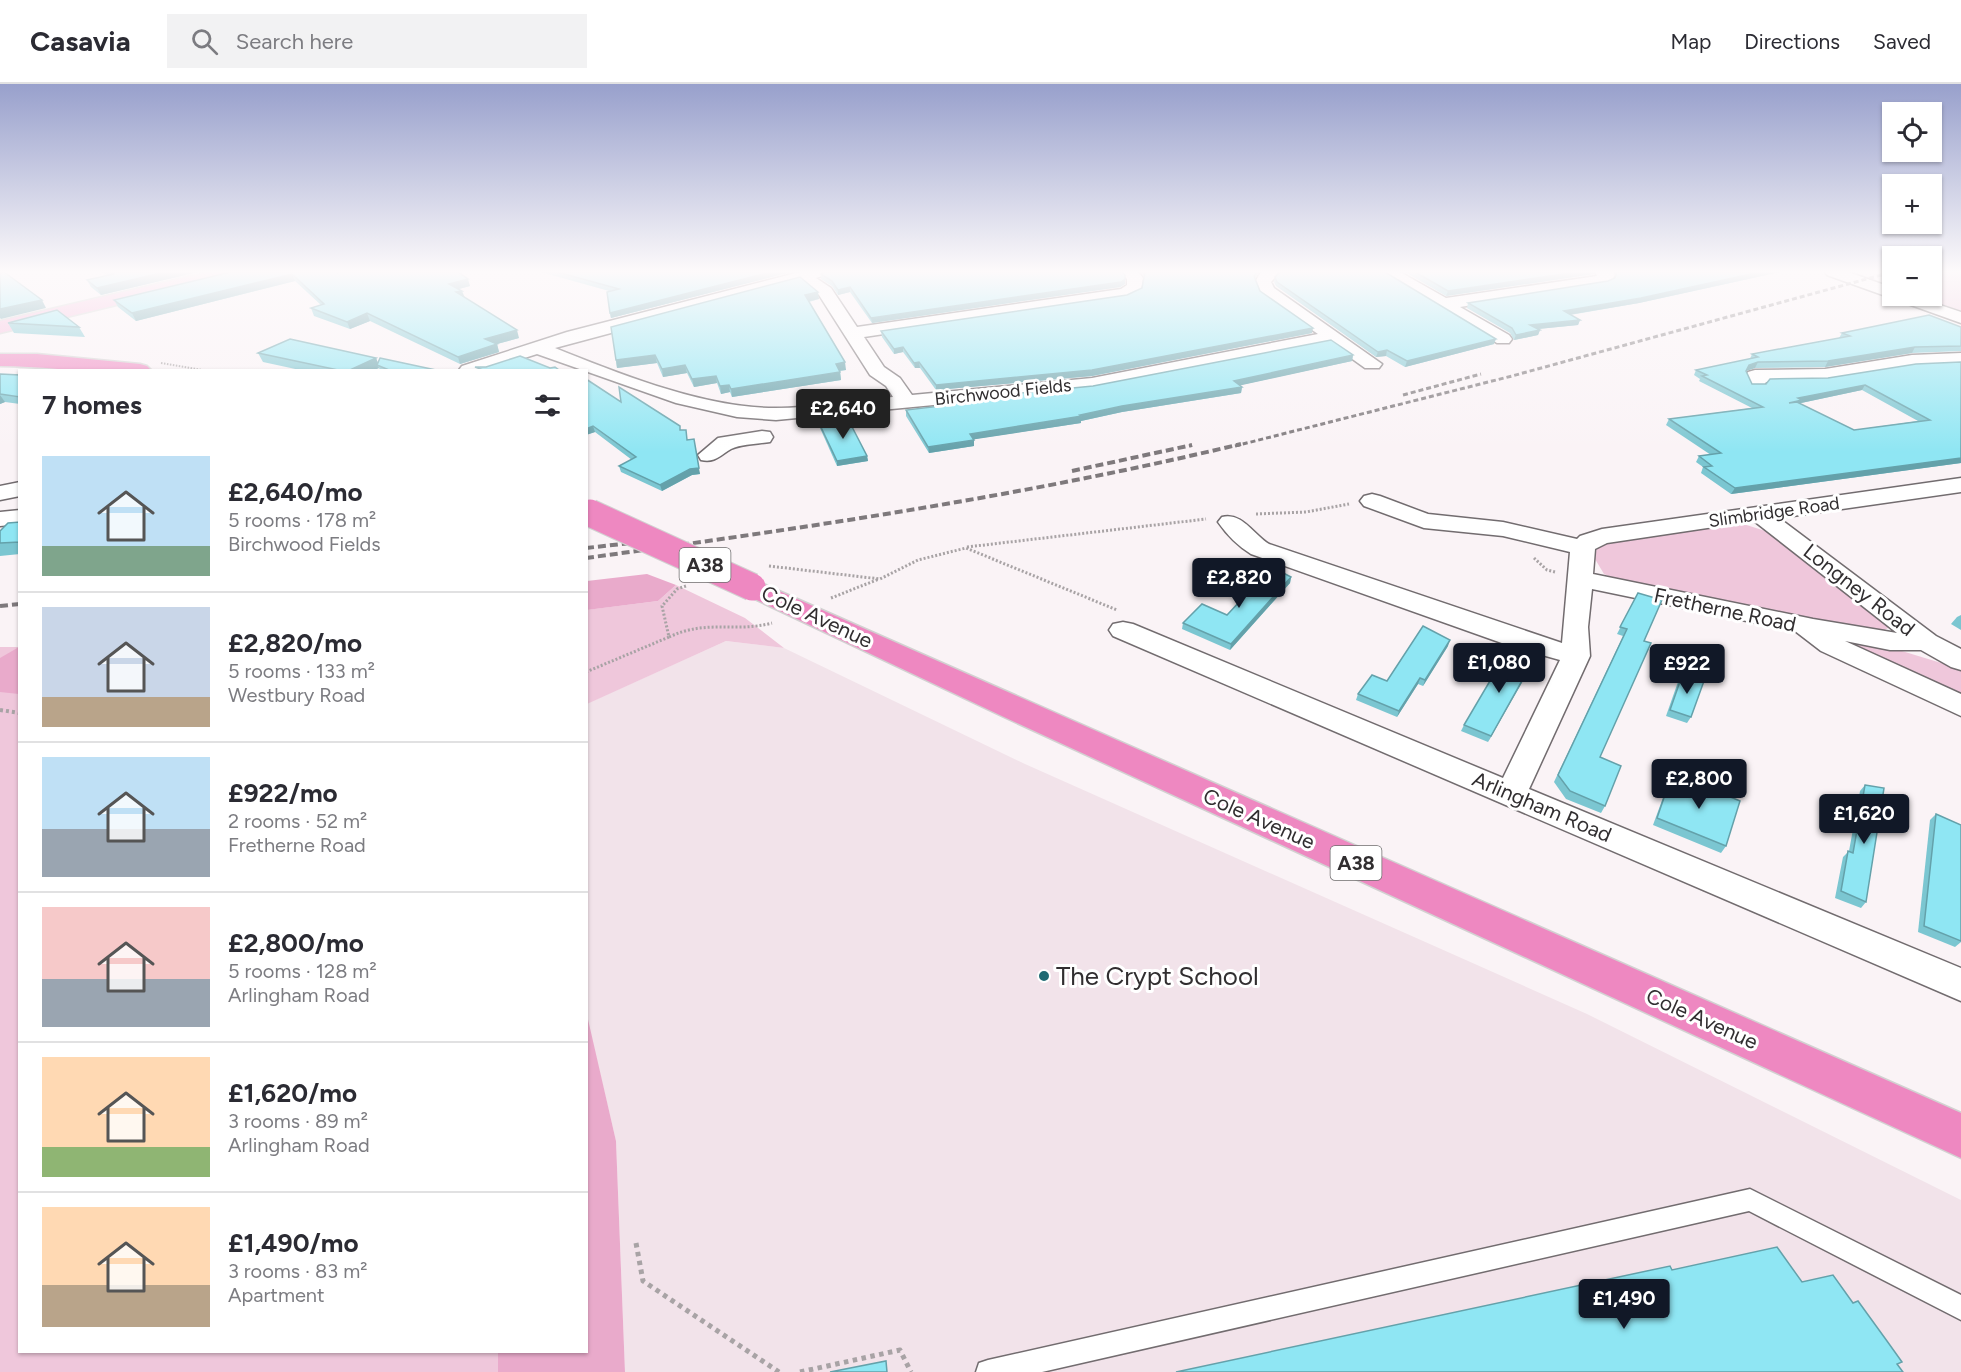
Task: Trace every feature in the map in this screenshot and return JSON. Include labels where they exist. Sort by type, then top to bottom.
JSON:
[{"type":"highway","points":[[0,351],[37,360]]},
{"type":"highway","points":[[0,360],[37,360],[130,369]]},
{"type":"highway","name":"Cole Avenue","points":[[588,512],[658,544],[759,577],[1026,714],[1961,1136]]},
{"type":"street","points":[[472,369],[588,332]]},
{"type":"street","points":[[858,332],[852,333],[877,371],[893,382],[907,402]]},
{"type":"street","points":[[1326,332],[1372,364]]},
{"type":"street","points":[[1491,332],[1503,339]]},
{"type":"street","name":"Birchwood Fields","points":[[537,347],[686,401],[732,412],[776,414],[1092,384],[1333,337]]},
{"type":"street","points":[[1751,376],[1825,375],[1912,361],[1961,359]]},
{"type":"street","points":[[732,412],[722,423],[718,449],[762,437]]},
{"type":"street","name":"Slimbridge Road","points":[[1586,545],[1602,536],[1961,485]]},
{"type":"street","points":[[0,493],[18,489]]},
{"type":"street","points":[[1372,501],[1424,521],[1452,522],[1503,529],[1586,545],[1579,579],[1575,627],[1576,656],[1511,793]]},
{"type":"street","name":"Longney Road","points":[[1759,514],[1926,642],[1961,661]]},
{"type":"street","points":[[0,519],[18,517]]},
{"type":"street","points":[[1230,518],[1249,542],[1260,549],[1523,642],[1576,656]]},
{"type":"street","name":"Fretherne Road","points":[[1579,579],[1804,625],[1831,645],[1961,706]]},
{"type":"street","points":[[1804,625],[1890,641],[1926,642]]},
{"type":"street","name":"Arlingham Road","points":[[1123,630],[1961,985]]},
{"type":"lane","points":[[988,1372],[1750,1200],[1961,1308]]},
{"type":"path","points":[[825,599],[853,591],[918,560],[966,548],[1299,512],[1372,501]]},
{"type":"path","points":[[966,548],[1128,615],[1123,630]]},
{"type":"path","points":[[759,577],[880,579]]},
{"type":"path","points":[[669,637],[662,606],[676,589]]},
{"type":"path","points":[[588,671],[696,626],[756,626],[771,623]]},
{"type":"path","points":[[0,710],[18,713]]},
{"type":"path","points":[[636,1243],[643,1281],[779,1372]]},
{"type":"path","points":[[800,1372],[900,1350],[911,1372]]},
{"type":"shaded area","points":[[1740,523],[1775,534],[1889,625],[1888,628],[1877,634],[1628,585],[1604,574],[1595,559],[1597,546],[1615,541]]},
{"type":"shaded area","points":[[647,574],[676,585],[658,601],[588,610],[588,581]]},
{"type":"shaded area","points":[[676,585],[745,618],[784,648],[726,641],[588,704],[588,610],[658,601]]},
{"type":"shaded area","name":"The Crypt School","points":[[726,641],[784,648],[1025,764],[1587,1014],[1961,1200],[1961,1372],[625,1372],[616,1141],[588,1022],[588,703]]},
{"type":"shaded area","points":[[1864,642],[1961,669],[1961,701],[1850,644]]},
{"type":"shaded area","points":[[0,647],[18,647],[18,1353],[498,1353],[498,1372],[0,1372]]},
{"type":"shaded area","points":[[18,648],[18,694],[0,692],[0,658]]},
{"type":"shaded area","points":[[588,1019],[616,1141],[625,1372],[498,1372],[498,1353],[588,1353]]},
{"type":"building","points":[[407,332],[510,332],[485,339],[497,344],[458,357]]},
{"type":"building","points":[[612,332],[827,332],[845,362],[836,364],[840,372],[731,389],[729,385],[720,386],[716,376],[692,379],[685,365],[662,369],[655,355],[616,360]]},
{"type":"building","points":[[882,332],[1291,332],[1092,370],[936,385],[919,362],[914,363],[903,347],[894,349]]},
{"type":"building","points":[[1349,332],[1485,332],[1496,339],[1407,361],[1387,350],[1378,352]]},
{"type":"building","points":[[1961,332],[1961,346],[1915,347],[1828,361],[1758,362],[1749,365],[1746,371],[1752,384],[1766,384],[1770,379],[1828,378],[1916,364],[1961,362],[1961,458],[1735,488],[1704,467],[1712,466],[1699,456],[1721,453],[1669,419],[1763,407],[1702,376],[1707,375],[1696,370],[1758,357],[1752,354],[1850,336],[1842,333]],"holes":[[[1865,385],[1930,420],[1854,430],[1797,402],[1789,403],[1802,400],[1798,398]]]},
{"type":"building","points":[[290,339],[376,358],[352,369],[333,369],[258,353]]},
{"type":"building","points":[[1331,340],[1353,355],[1234,381],[1242,387],[970,434],[974,440],[928,447],[906,410],[950,405],[947,400],[1093,386]]},
{"type":"building","points":[[520,356],[558,369],[480,369],[475,367],[486,367]]},
{"type":"building","points":[[380,358],[431,369],[387,369],[377,365]]},
{"type":"building","points":[[0,374],[18,375],[18,397],[0,394]]},
{"type":"building","points":[[588,380],[621,402],[619,387],[680,426],[680,430],[686,430],[687,440],[694,439],[699,468],[690,469],[660,485],[619,466],[636,457],[593,426],[588,428]]},
{"type":"building","points":[[848,419],[867,456],[837,461],[819,423]]},
{"type":"building","points":[[18,522],[18,542],[0,543],[0,531],[8,523]]},
{"type":"building","points":[[1272,567],[1291,577],[1231,644],[1183,623],[1202,604],[1227,615]]},
{"type":"building","points":[[1638,593],[1662,600],[1644,641],[1651,643],[1600,757],[1621,766],[1605,806],[1570,791],[1558,775],[1627,629],[1620,627]]},
{"type":"building","points":[[1423,626],[1450,640],[1425,680],[1420,678],[1399,711],[1358,694],[1372,675],[1387,681]]},
{"type":"building","points":[[1507,652],[1533,661],[1491,736],[1464,725]]},
{"type":"building","points":[[1683,673],[1704,681],[1691,717],[1670,710]]},
{"type":"building","points":[[1676,774],[1740,801],[1726,846],[1657,818],[1668,786],[1672,787]]},
{"type":"building","points":[[1865,785],[1884,788],[1866,902],[1841,891],[1848,851],[1853,853]]},
{"type":"building","points":[[1936,814],[1961,825],[1961,941],[1924,926]]},
{"type":"building","points":[[1777,1247],[1802,1282],[1833,1275],[1853,1303],[1858,1301],[1887,1341],[1902,1362],[1897,1364],[1903,1372],[1176,1372],[1670,1266],[1672,1270]]},
{"type":"building","points":[[886,1361],[887,1372],[830,1372]]},
{"type":"railway","points":[[1235,446],[1512,376],[1672,332]]},
{"type":"railway","points":[[1403,395],[1481,374]]},
{"type":"railway","points":[[588,558],[750,535],[997,495],[1160,463],[1241,444]]},
{"type":"railway","points":[[1072,471],[1192,445],[1189,446]]},
{"type":"railway","points":[[588,548],[640,542]]},
{"type":"railway","points":[[0,606],[18,604]]},
{"type":"place","name":"The Crypt School","points":[[1044,976]]}]
